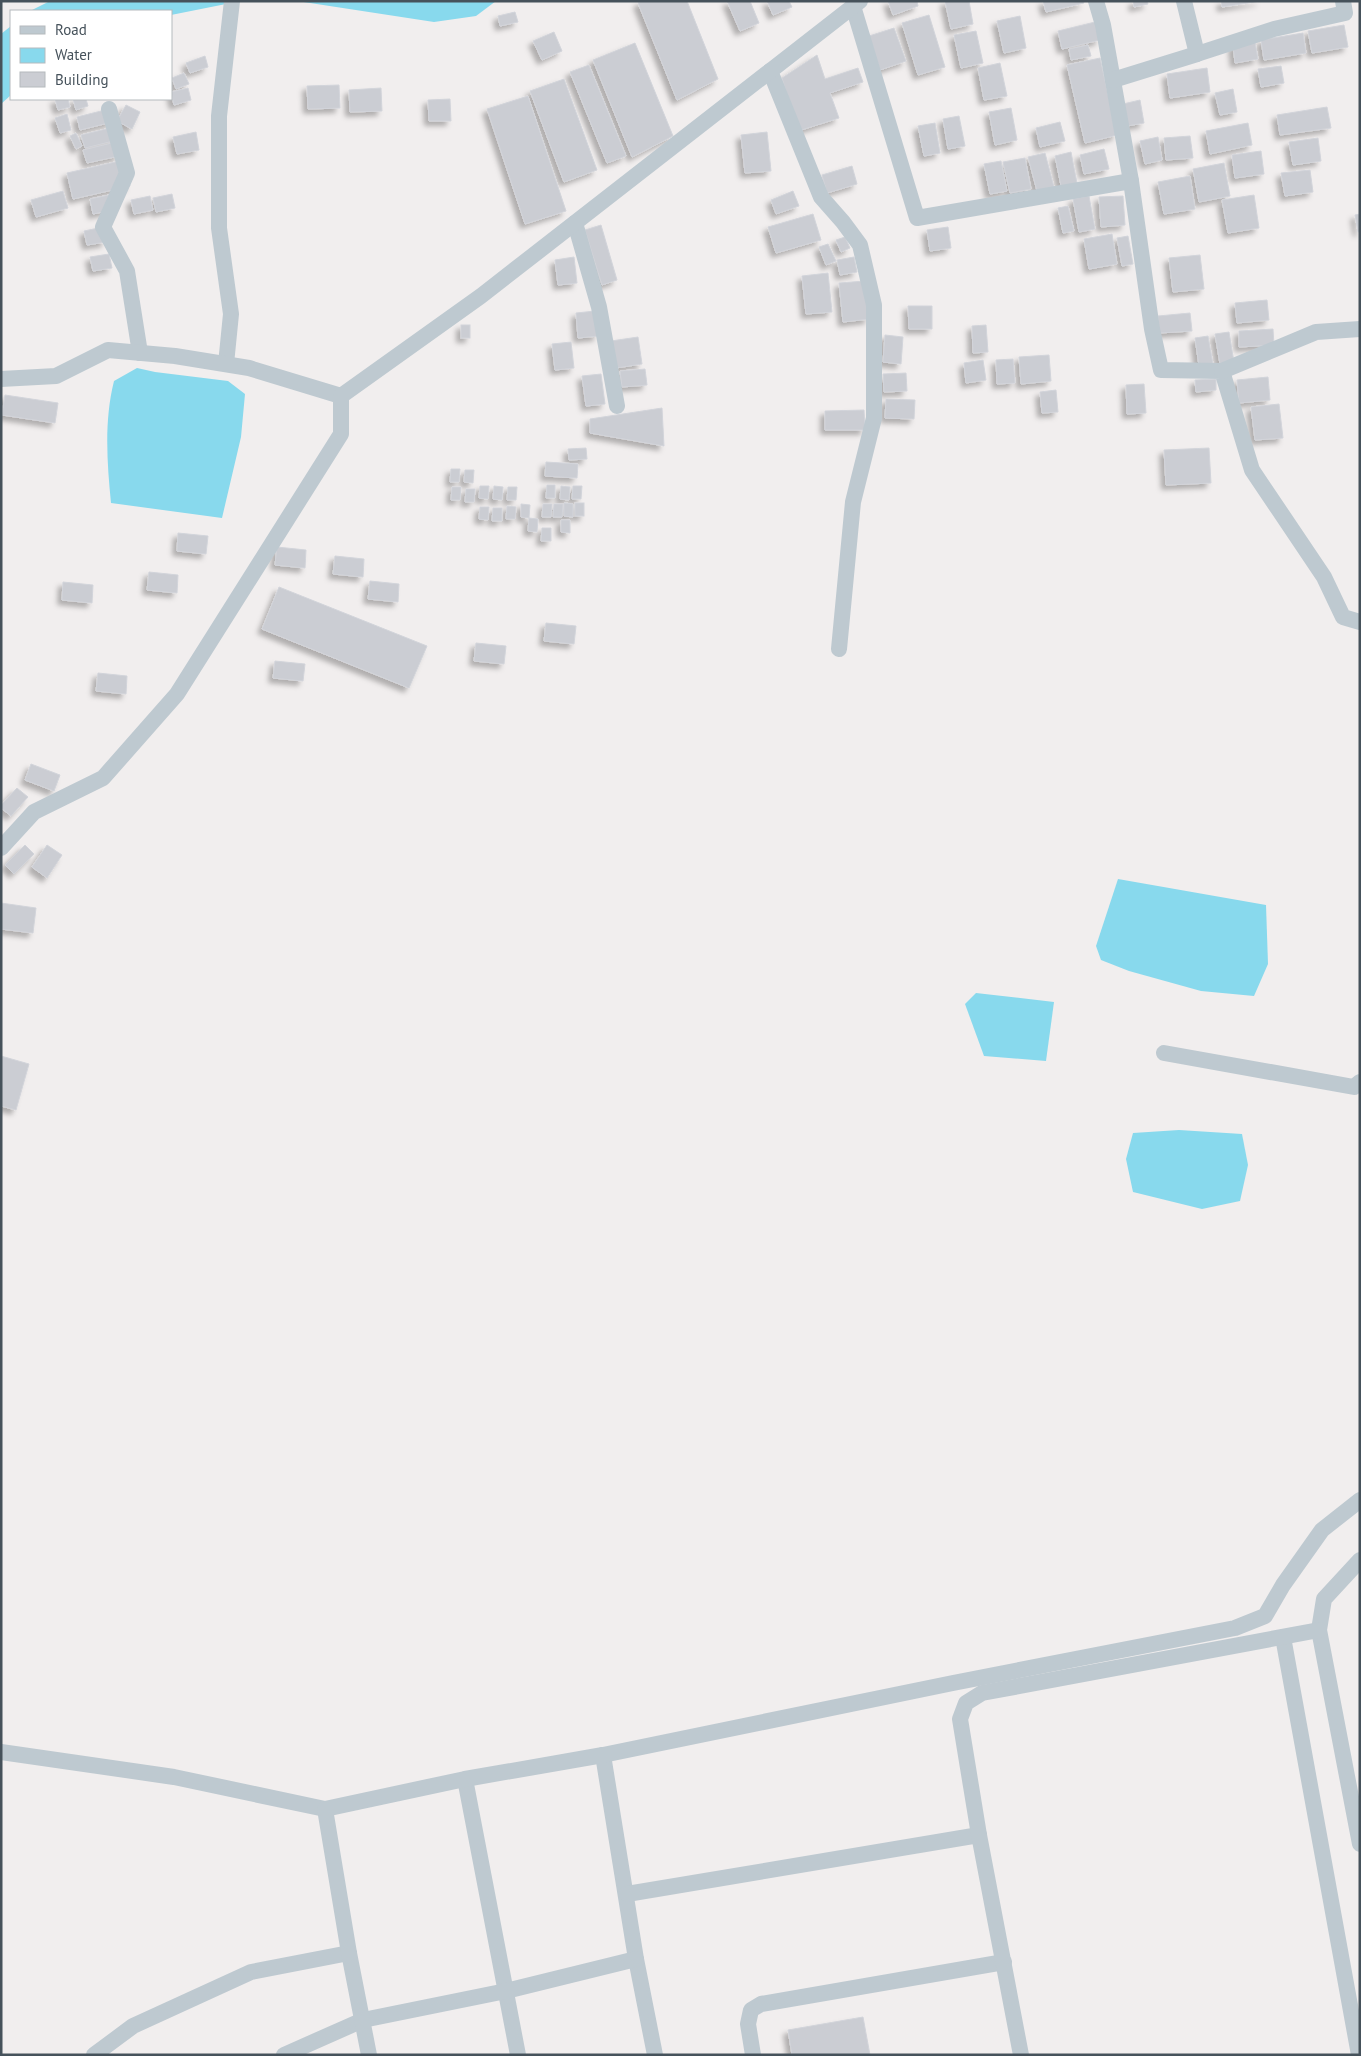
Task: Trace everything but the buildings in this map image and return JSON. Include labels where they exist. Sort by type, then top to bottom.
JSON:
[{"type":"street","points":[[226,364],[231,314],[219,228],[219,116],[232,1]]},
{"type":"street","points":[[1096,1],[1103,25],[1131,181],[1152,329],[1161,370],[1222,371],[1316,332],[1360,329]]},
{"type":"street","points":[[1184,1],[1197,54]]},
{"type":"street","points":[[1113,80],[1274,29],[1345,13],[1343,1]]},
{"type":"street","points":[[341,396],[481,296],[856,4],[917,218],[1131,181]]},
{"type":"street","points":[[770,71],[821,197],[860,245],[874,305],[874,418],[853,502],[839,649]]},
{"type":"street","points":[[109,109],[127,173],[103,227],[127,271],[140,353]]},
{"type":"street","points":[[575,223],[599,308],[617,406]]},
{"type":"street","points":[[1,379],[56,376],[108,350],[249,368],[341,396]]},
{"type":"street","points":[[1222,371],[1252,470],[1324,577],[1343,617],[1360,622]]},
{"type":"street","points":[[1,848],[34,812],[104,778],[177,694],[341,434],[341,396]]},
{"type":"street","points":[[1164,1053],[1354,1086],[1360,1082]]},
{"type":"street","points":[[1,1752],[174,1777],[325,1809],[465,1778],[603,1755],[953,1683],[1235,1628],[1266,1616],[1283,1585],[1322,1530],[1360,1500]]},
{"type":"street","points":[[1360,1560],[1324,1599],[1319,1630],[1360,1844]]},
{"type":"street","points":[[1021,2055],[979,1835],[960,1719],[966,1703],[982,1693],[1319,1630]]},
{"type":"street","points":[[1283,1637],[1359,2055]]},
{"type":"street","points":[[603,1755],[636,1959],[655,2055]]},
{"type":"street","points":[[465,1778],[518,2055]]},
{"type":"street","points":[[325,1809],[349,1952],[369,2055]]},
{"type":"street","points":[[627,1894],[979,1835]]},
{"type":"street","points":[[94,2055],[133,2026],[252,1972],[349,1952]]},
{"type":"street","points":[[284,2055],[363,2020],[506,1991],[636,1959]]},
{"type":"street","points":[[753,2055],[748,2024],[751,2010],[761,2004],[1004,1962]]},
{"type":"water","points":[[50,1],[241,1],[172,15],[172,10],[32,10]]},
{"type":"water","points":[[297,1],[496,1],[476,16],[434,22]]},
{"type":"water","points":[[10,27],[10,96],[1,104],[1,34]]},
{"type":"water","points":[[137,368],[228,381],[245,394],[241,437],[222,518],[111,503],[107,442],[111,396],[114,381]]},
{"type":"water","points":[[1118,879],[1266,905],[1268,964],[1254,996],[1201,991],[1129,971],[1101,960],[1096,946]]},
{"type":"water","points":[[976,993],[1054,1002],[1046,1061],[984,1056],[965,1004]]},
{"type":"water","points":[[1179,1130],[1242,1134],[1248,1165],[1240,1201],[1202,1209],[1133,1192],[1126,1159],[1133,1133]]}]
